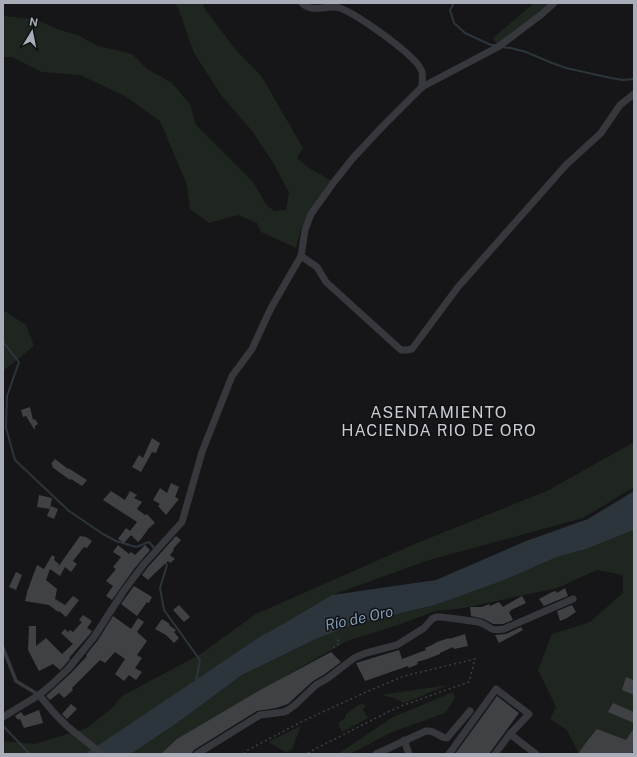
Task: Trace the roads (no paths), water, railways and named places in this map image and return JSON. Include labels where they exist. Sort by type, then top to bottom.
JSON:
[{"type":"street","points":[[302,3],[306,7],[312,8],[339,8],[355,16],[388,38],[409,56],[419,67],[422,72],[422,87]]},
{"type":"street","points":[[3,717],[39,695],[68,669],[94,637],[123,592],[144,564],[182,522],[202,452],[232,377],[252,349],[271,308],[301,256],[305,230],[311,214],[353,158],[422,87],[498,47],[542,14],[554,3]]},
{"type":"street","points":[[301,256],[317,267],[326,282],[401,350],[412,349],[458,287],[566,165],[601,133],[620,105],[634,94]]},
{"type":"street","points":[[197,754],[260,715],[284,712],[288,710],[316,685],[328,678],[354,658],[397,645],[424,628],[432,619],[436,617],[480,623],[490,629],[497,630],[573,599]]},
{"type":"street","points":[[449,754],[496,689],[529,714],[510,734],[495,754]]},
{"type":"street","points":[[39,695],[55,714],[83,740],[102,754]]},
{"type":"street","points":[[376,754],[426,730],[434,731],[444,738],[447,738],[470,711]]},
{"type":"street","points":[[510,734],[536,754]]},
{"type":"street","points":[[404,740],[409,754]]},
{"type":"lane","points":[[3,648],[16,681],[39,695]]},
{"type":"water","name":"Río de Oro","points":[[634,491],[634,530],[586,549],[557,557],[502,581],[435,605],[351,625],[316,639],[242,675],[177,723],[131,754],[84,754],[264,634],[332,595],[436,580],[526,541],[588,519]]},
{"type":"waterway","points":[[454,3],[450,10],[454,23],[465,33],[491,45],[497,45]]},
{"type":"waterway","points":[[501,47],[526,52],[566,68],[623,80],[634,79]]},
{"type":"waterway","points":[[3,342],[19,362],[7,396],[6,428],[15,460],[69,511],[103,534],[116,541],[136,547],[149,542],[155,549]]},
{"type":"waterway","points":[[165,562],[167,565],[160,588],[164,610],[200,660],[196,681]]},
{"type":"waterway","points":[[3,726],[30,754]]},
{"type":"district","name":"ASENTAMIENTO HACIENDA RIO DE ORO","points":[[439,421]]}]
